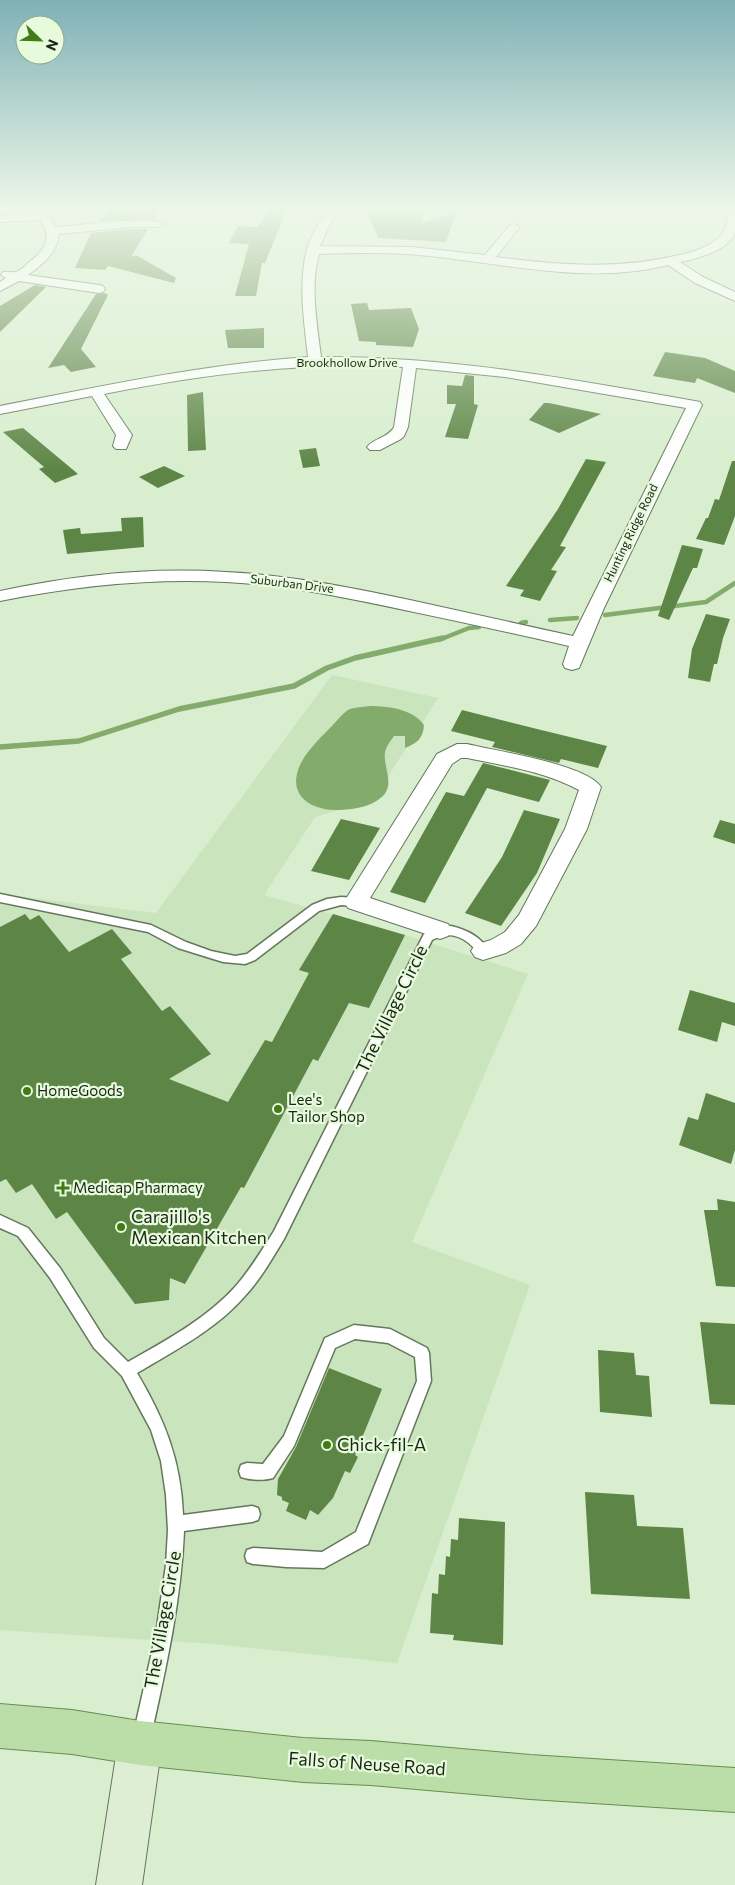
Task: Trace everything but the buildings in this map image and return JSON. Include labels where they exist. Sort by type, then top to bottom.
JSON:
[{"type":"main road","name":"Falls of Neuse Road","points":[[0,1726],[72,1732],[140,1743],[303,1760],[371,1762],[530,1777],[735,1790]]},
{"type":"street","points":[[308,295],[315,361]]},
{"type":"street","name":"Brookhollow Drive","points":[[0,410],[197,372],[315,361],[410,363],[491,370],[696,405]]},
{"type":"street","points":[[374,447],[396,436],[401,427],[410,363]]},
{"type":"street","points":[[96,392],[124,435],[121,446]]},
{"type":"street","name":"Hunting Ridge Road","points":[[572,664],[579,643],[696,405]]},
{"type":"street","name":"Suburban Drive","points":[[0,596],[38,588],[126,577],[251,578],[337,589],[579,643]]},
{"type":"street","name":"The Village Circle","points":[[440,930],[356,902],[440,765],[451,754],[457,751],[467,751],[543,769],[583,783],[590,788],[576,829],[528,920],[514,938],[498,947],[483,951]]},
{"type":"street","points":[[119,1885],[140,1743]]},
{"type":"lane","points":[[0,898],[151,929],[165,938],[194,948],[232,959],[246,960],[265,948],[316,906],[331,900],[356,902]]},
{"type":"lane","name":"The Village Circle","points":[[140,1743],[160,1652],[172,1582],[176,1541],[174,1497],[168,1460],[149,1407],[127,1371],[196,1329],[232,1299],[250,1278],[279,1235],[428,937],[440,930],[464,934],[478,944],[483,951]]},
{"type":"lane","points":[[0,1221],[23,1232],[55,1273],[99,1343],[127,1371]]},
{"type":"lane","points":[[247,1471],[267,1472],[289,1440],[330,1343],[354,1332],[390,1336],[422,1353],[424,1381],[362,1538],[324,1560],[252,1556]]},
{"type":"lane","points":[[175,1524],[252,1514]]},
{"type":"shaded area","points":[[332,675],[438,698],[373,800],[315,817],[264,895],[405,935],[528,974],[412,1242],[530,1285],[397,1663],[213,1644],[0,1630],[0,894],[156,913]]},
{"type":"shaded area","points":[[370,706],[392,708],[413,715],[424,725],[421,737],[405,748],[405,736],[394,736],[385,752],[388,786],[383,796],[378,800],[363,807],[340,810],[320,808],[311,804],[299,793],[296,785],[300,765],[303,760],[317,741],[345,712],[353,708]]},
{"type":"waterway","points":[[605,615],[706,602],[735,583]]},
{"type":"waterway","points":[[550,620],[577,618]]},
{"type":"waterway","points":[[521,623],[526,622]]},
{"type":"waterway","points":[[439,640],[469,628],[479,627]]},
{"type":"waterway","points":[[0,747],[79,741],[179,709],[294,686],[327,668],[355,658],[443,638]]},
{"type":"place","name":"HomeGoods","points":[[27,1091]]},
{"type":"place","name":"Lee's Tailor Shop","points":[[278,1109]]},
{"type":"place","name":"Medicap Pharmacy","points":[[63,1188]]},
{"type":"place","name":"Carajillo's Mexican Kitchen","points":[[121,1227]]},
{"type":"place","name":"Chick-fil-A","points":[[327,1445]]}]
